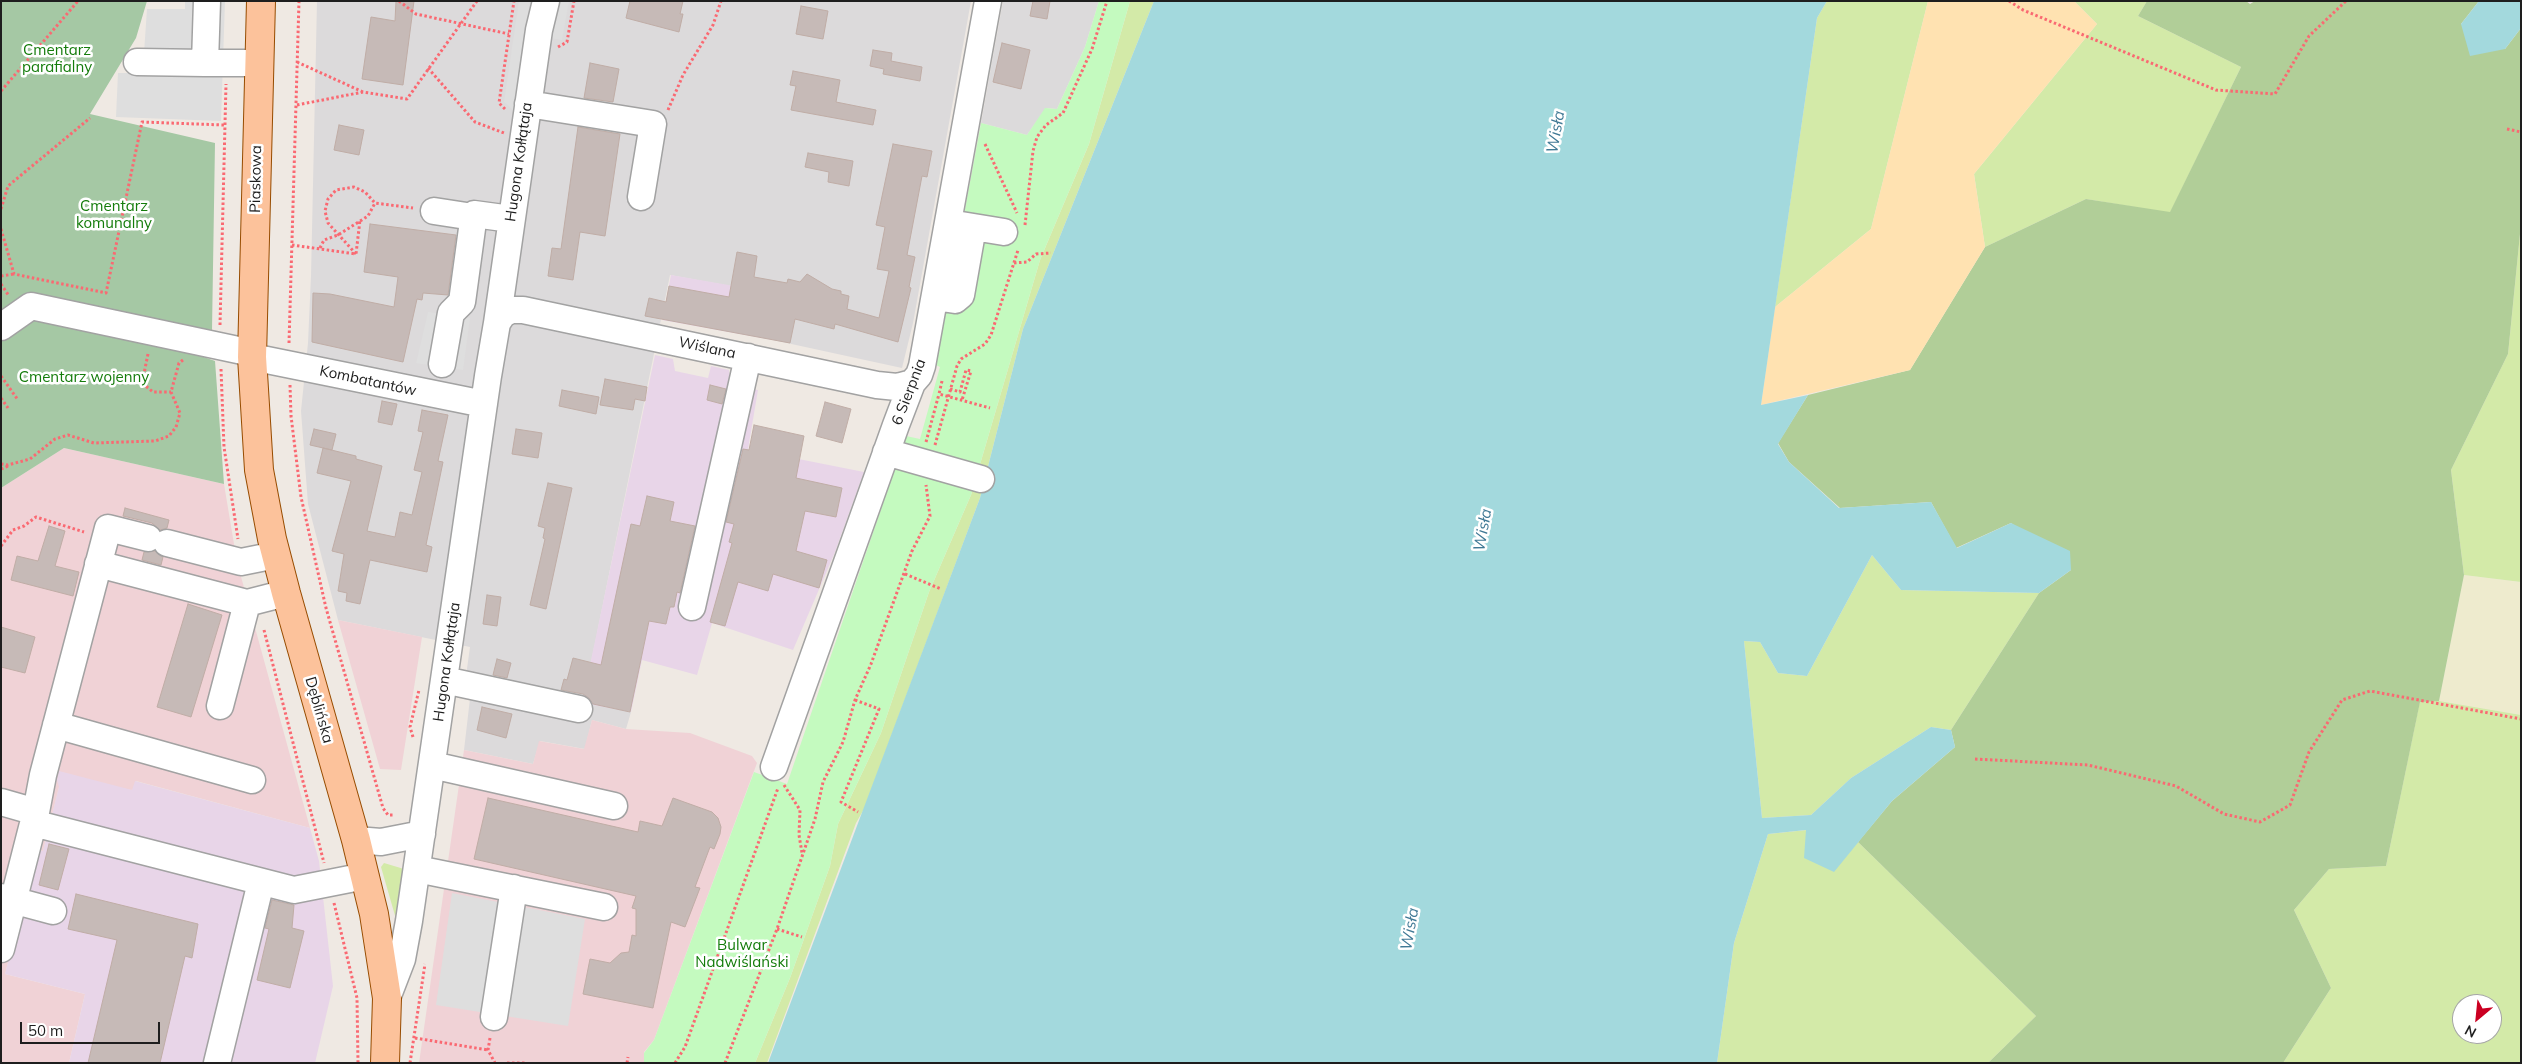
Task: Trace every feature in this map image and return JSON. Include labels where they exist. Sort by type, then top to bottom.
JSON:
[{"type":"main road","name":"Piaskowa","points":[[252,355],[261,1]]},
{"type":"main road","name":"Dęblińska","points":[[252,355],[259,470],[276,555],[356,840],[381,955],[387,998],[385,1063]]},
{"type":"street","points":[[205,63],[207,1]]},
{"type":"street","name":"Hugona Kołłątaja","points":[[387,998],[402,960],[417,869],[484,404],[500,319],[511,219],[528,104],[539,30],[546,1]]},
{"type":"street","name":"6 Sierpnia","points":[[774,767],[886,452],[912,383],[919,375],[922,366],[935,296],[961,225],[988,1]]},
{"type":"street","points":[[137,62],[259,63]]},
{"type":"street","points":[[528,104],[653,124],[641,197]]},
{"type":"street","points":[[434,211],[473,217],[474,214],[511,219]]},
{"type":"street","points":[[442,364],[451,313],[462,302],[473,217]]},
{"type":"street","points":[[961,225],[1011,239]]},
{"type":"street","name":"Kombatantów","points":[[1,327],[31,306],[484,404]]},
{"type":"street","name":"Wiślana","points":[[500,319],[511,310],[522,310],[877,385],[897,387],[912,383]]},
{"type":"street","points":[[692,607],[748,357]]},
{"type":"street","points":[[886,452],[924,454],[981,479]]},
{"type":"street","points":[[1,949],[8,899],[35,818],[56,725],[108,528],[241,562],[276,555]]},
{"type":"street","points":[[98,564],[247,603],[286,593]]},
{"type":"street","points":[[220,706],[247,603]]},
{"type":"street","points":[[444,680],[579,709]]},
{"type":"street","points":[[56,725],[252,780]]},
{"type":"street","points":[[432,765],[614,806]]},
{"type":"street","points":[[1,802],[35,818],[294,890],[365,876]]},
{"type":"street","points":[[356,840],[381,842],[422,834]]},
{"type":"street","points":[[417,869],[604,907]]},
{"type":"street","points":[[217,1063],[261,882]]},
{"type":"street","points":[[494,1017],[514,888]]},
{"type":"street","points":[[8,899],[53,911]]},
{"type":"path","points":[[1,91],[78,1]]},
{"type":"path","points":[[290,344],[299,1]]},
{"type":"path","points":[[399,1],[416,14],[510,34]]},
{"type":"path","points":[[297,62],[363,92],[407,98],[477,1]]},
{"type":"path","points":[[653,124],[671,107],[683,76],[713,25],[721,1]]},
{"type":"path","points":[[984,142],[1024,228],[1027,218],[1033,151],[1037,137],[1046,125],[1063,113],[1092,49],[1107,1]]},
{"type":"path","points":[[2009,1],[2023,10],[2216,90],[2275,94],[2310,36],[2346,1]]},
{"type":"path","points":[[428,68],[475,122],[505,134]]},
{"type":"path","points":[[297,105],[363,92]]},
{"type":"path","points":[[1,209],[8,186],[90,118]]},
{"type":"path","points":[[1,276],[14,274],[106,292],[142,122],[224,125]]},
{"type":"path","points":[[2507,129],[2521,132]]},
{"type":"path","points":[[356,254],[328,222],[325,211],[328,199],[336,190],[354,187],[365,192],[375,203],[434,211]]},
{"type":"path","points":[[320,249],[324,240],[338,235],[368,216],[375,203]]},
{"type":"path","points":[[356,254],[360,220]]},
{"type":"path","points":[[1,229],[14,274]]},
{"type":"path","points":[[924,454],[949,396],[961,359],[985,344],[991,335],[1014,264],[1011,239]]},
{"type":"path","points":[[292,245],[356,254]]},
{"type":"path","points":[[1014,264],[1027,262],[1036,254],[1051,253]]},
{"type":"path","points":[[159,334],[148,351],[142,383],[154,392],[171,392]]},
{"type":"path","points":[[1,469],[30,459],[55,439],[68,435],[94,443],[155,441],[169,436],[176,427],[180,413],[171,392],[179,363],[198,342]]},
{"type":"path","points":[[950,389],[960,392],[966,370],[971,371],[962,400]]},
{"type":"path","points":[[725,1063],[815,820],[823,782],[843,742],[855,700],[912,552],[930,516],[924,454],[944,373]]},
{"type":"path","points":[[1,376],[18,400]]},
{"type":"path","points":[[289,383],[301,497],[326,608],[383,808]]},
{"type":"path","points":[[939,394],[990,408]]},
{"type":"path","points":[[1,398],[8,408]]},
{"type":"path","points":[[1,464],[8,466]]},
{"type":"path","points":[[1,546],[13,530],[36,517],[86,533]]},
{"type":"path","points":[[905,574],[941,590]]},
{"type":"path","points":[[1975,759],[2088,765],[2176,786],[2224,814],[2260,822],[2290,805],[2309,752],[2342,700],[2370,691],[2521,719]]},
{"type":"path","points":[[855,700],[878,709],[841,802],[858,812]]},
{"type":"path","points":[[774,767],[800,810],[799,835],[802,854]]},
{"type":"path","points":[[776,929],[802,937]]},
{"type":"path","points":[[415,1038],[488,1050]]},
{"type":"path","points":[[627,1063],[628,1057]]},
{"type":"path","points":[[507,1063],[525,1063]]},
{"type":"shaded area","points":[[185,1],[225,1],[221,121],[116,117],[118,73],[129,73],[131,52],[144,53],[147,9],[185,9]]},
{"type":"shaded area","points":[[317,1],[971,1],[913,323],[902,368],[773,340],[780,295],[670,275],[583,702],[631,712],[626,729],[592,720],[585,749],[540,741],[533,764],[464,750],[471,690],[466,676],[470,647],[338,620],[308,504],[301,411],[308,343],[311,276]]},
{"type":"shaded area","points":[[519,1],[530,1],[514,111],[504,102]]},
{"type":"shaded area","points":[[557,1],[569,1],[562,40],[551,38]]},
{"type":"shaded area","points":[[1003,1],[1099,1],[1085,47],[1057,109],[1046,108],[1027,135],[981,123]]},
{"type":"shaded area","points":[[671,275],[780,294],[773,340],[662,320]]},
{"type":"shaded area","points":[[428,312],[470,318],[463,370],[416,363]]},
{"type":"shaded area","points":[[655,355],[673,359],[675,371],[708,378],[711,366],[729,370],[730,376],[751,389],[758,390],[748,449],[864,472],[835,552],[793,650],[712,623],[697,675],[642,660],[631,712],[582,703]]},
{"type":"shaded area","points":[[64,448],[224,484],[237,562],[310,828],[136,781],[133,790],[59,787],[43,851],[38,850],[5,974],[85,994],[69,1063],[1,1063],[1,488]]},
{"type":"shaded area","points":[[2464,575],[2521,582],[2521,715],[2439,701]]},
{"type":"shaded area","points":[[338,620],[422,637],[401,770],[380,769]]},
{"type":"shaded area","points":[[592,720],[626,729],[690,733],[752,756],[757,763],[654,1040],[644,1052],[644,1063],[419,1063],[464,750],[533,764],[539,741],[584,749]]},
{"type":"shaded area","points":[[59,771],[132,790],[135,781],[310,828],[319,861],[333,986],[315,1063],[69,1063],[85,994],[5,974],[37,850],[43,851],[59,787],[57,780]]},
{"type":"shaded area","points":[[452,893],[585,919],[568,1026],[436,1005]]},
{"type":"green space","points":[[1,1],[147,1],[136,38],[90,114],[215,143],[212,330],[207,329],[201,356],[215,361],[224,484],[64,448],[1,488]]},
{"type":"green space","name":"Bulwar Nadwiślański","points":[[1099,1],[1130,1],[1089,144],[1040,260],[971,495],[929,592],[881,733],[838,824],[830,866],[790,978],[755,1063],[644,1063],[644,1053],[654,1040],[754,772],[787,784],[906,436],[920,439],[940,367],[936,365],[981,123],[1027,135],[1045,108],[1057,109],[1085,47]]},
{"type":"green space","points":[[1130,1],[1154,1],[1023,329],[980,498],[767,1063],[755,1063],[790,978],[830,866],[838,824],[881,733],[929,592],[971,495],[1040,260],[1089,144]]},
{"type":"green space","points":[[1827,1],[1928,1],[1871,229],[1775,307],[1817,18]]},
{"type":"green space","points":[[2074,1],[2147,1],[2138,16],[2241,67],[2170,213],[2086,199],[1985,247],[1974,174],[2097,24]]},
{"type":"green space","points":[[2147,1],[2246,1],[2250,4],[2255,1],[2479,1],[2461,24],[2505,49],[2521,28],[2521,224],[2508,354],[2451,470],[2464,575],[2439,701],[2420,702],[2386,866],[2329,869],[2294,910],[2331,988],[2283,1063],[1988,1063],[2036,1016],[1858,842],[1892,801],[1955,747],[1951,730],[2039,593],[2071,570],[2011,523],[1956,548],[1931,502],[1840,508],[1789,462],[1778,443],[1808,395],[1910,370],[1985,247],[2086,199],[2170,212],[2241,67],[2138,16]]},
{"type":"green space","points":[[2521,224],[2521,582],[2464,575],[2451,470],[2508,354]]},
{"type":"green space","points":[[1872,555],[1901,590],[2039,593],[1951,730],[1931,727],[1851,778],[1811,815],[1762,818],[1744,641],[1760,642],[1778,673],[1807,676]]},
{"type":"green space","points":[[2420,701],[2439,701],[2521,715],[2521,1063],[2283,1063],[2331,988],[2294,910],[2329,869],[2386,866]]},
{"type":"green space","points":[[1807,830],[1833,871],[1858,842],[2036,1016],[1988,1063],[1717,1063],[1734,943],[1768,834]]},
{"type":"green space","points":[[384,863],[404,869],[396,919],[381,867]]},
{"type":"sand","points":[[1928,1],[2074,1],[2097,24],[1974,174],[1985,247],[1910,370],[1761,405],[1775,307],[1871,229]]},
{"type":"water","name":"Wisła","points":[[1154,1],[1827,1],[1817,18],[1761,405],[1808,395],[1778,444],[1789,462],[1839,508],[1931,502],[1957,548],[2011,523],[2070,551],[2071,570],[2039,593],[1901,590],[1872,555],[1807,676],[1778,673],[1760,642],[1744,641],[1762,818],[1811,815],[1851,778],[1931,727],[1951,730],[1955,747],[1892,801],[1834,872],[1804,858],[1806,830],[1768,834],[1734,943],[1717,1063],[768,1063],[980,498],[1023,329]]},
{"type":"water","points":[[2479,1],[2521,1],[2521,28],[2505,49],[2470,56],[2461,24]]},
{"type":"building","points":[[396,1],[414,1],[403,85],[362,79],[371,17],[395,21]]},
{"type":"building","points":[[630,1],[683,1],[680,14],[683,14],[679,32],[626,18]]},
{"type":"building","points":[[1033,1],[1050,1],[1047,19],[1030,16]]},
{"type":"building","points":[[801,6],[828,11],[823,39],[796,34]]},
{"type":"building","points":[[1002,43],[1030,50],[1021,89],[993,82]]},
{"type":"building","points":[[873,50],[892,53],[891,61],[922,67],[920,81],[883,74],[884,69],[870,66]]},
{"type":"building","points":[[590,63],[619,69],[613,102],[584,98]]},
{"type":"building","points":[[793,71],[840,80],[836,102],[876,110],[873,125],[791,110],[796,86],[790,85]]},
{"type":"building","points":[[339,125],[364,130],[359,155],[334,150]]},
{"type":"building","points":[[578,127],[620,134],[605,236],[580,232],[573,280],[548,276],[552,248],[561,249]]},
{"type":"building","points":[[893,144],[932,151],[927,177],[922,176],[907,255],[915,257],[909,287],[911,288],[898,342],[835,324],[834,329],[795,319],[790,343],[645,316],[649,298],[666,302],[669,286],[729,297],[737,252],[757,256],[754,277],[787,283],[788,279],[800,282],[807,274],[832,289],[841,291],[841,294],[849,296],[847,309],[879,318],[889,271],[877,269],[885,227],[876,225]]},
{"type":"building","points":[[808,153],[853,161],[849,186],[828,182],[829,172],[805,167]]},
{"type":"building","points":[[370,224],[456,235],[448,295],[423,293],[422,300],[417,299],[403,362],[312,342],[313,293],[330,294],[394,307],[398,277],[364,272]]},
{"type":"building","points":[[605,379],[647,387],[645,401],[635,399],[633,410],[600,405]]},
{"type":"building","points":[[710,385],[726,389],[722,404],[707,400]]},
{"type":"building","points":[[562,390],[599,397],[596,414],[559,406]]},
{"type":"building","points":[[382,401],[397,404],[392,425],[378,422]]},
{"type":"building","points":[[825,402],[851,409],[842,443],[816,436]]},
{"type":"building","points":[[422,410],[448,415],[438,461],[443,462],[426,545],[432,547],[427,572],[370,560],[360,604],[346,601],[347,593],[338,591],[344,554],[332,551],[351,481],[317,473],[323,448],[356,456],[356,459],[382,466],[367,531],[395,537],[400,512],[412,515],[422,472],[414,470],[423,432],[418,431]]},
{"type":"building","points":[[754,425],[804,436],[796,478],[842,488],[836,517],[805,511],[796,551],[827,560],[819,588],[773,574],[768,591],[738,582],[725,626],[710,622],[732,543],[729,542],[734,524],[726,522],[743,449],[749,450]]},
{"type":"building","points":[[314,429],[336,434],[332,450],[310,445]]},
{"type":"building","points":[[516,429],[542,433],[538,458],[512,454]]},
{"type":"building","points":[[548,483],[572,488],[546,609],[530,605],[545,539],[543,538],[545,528],[538,526]]},
{"type":"building","points":[[647,496],[674,502],[670,521],[695,526],[680,593],[677,592],[674,607],[670,607],[666,624],[649,621],[630,712],[593,704],[583,694],[561,690],[564,679],[567,680],[573,658],[601,665],[631,524],[640,526]]},
{"type":"building","points":[[125,508],[169,520],[167,528],[160,530],[152,523],[123,516]]},
{"type":"building","points":[[49,526],[65,531],[55,566],[79,572],[73,596],[11,580],[17,556],[38,561]]},
{"type":"building","points":[[155,551],[163,557],[161,565],[142,560],[144,552]]},
{"type":"building","points":[[487,595],[501,597],[497,626],[483,624]]},
{"type":"building","points":[[188,604],[222,615],[191,717],[157,707]]},
{"type":"building","points":[[1,627],[35,637],[25,673],[1,667]]},
{"type":"building","points":[[497,659],[511,663],[507,678],[493,675]]},
{"type":"building","points":[[482,707],[512,714],[506,738],[477,730]]},
{"type":"building","points":[[488,798],[638,832],[640,821],[662,826],[673,798],[712,812],[718,818],[721,827],[720,834],[714,849],[710,847],[695,887],[700,888],[685,927],[671,922],[653,1008],[583,994],[590,959],[610,963],[621,953],[629,952],[632,935],[636,936],[636,909],[632,908],[636,896],[474,859]]},
{"type":"building","points":[[49,844],[69,849],[58,890],[39,885]]},
{"type":"building","points":[[76,894],[198,924],[192,958],[185,956],[160,1063],[88,1063],[117,940],[68,929]]},
{"type":"building","points":[[272,900],[294,905],[292,928],[304,931],[290,988],[257,980],[269,929],[265,928]]},
{"type":"park label","name":"Cmentarz parafialny","points":[[57,58]]},
{"type":"park label","name":"Cmentarz komunalny","points":[[114,214]]},
{"type":"park label","name":"Cmentarz wojenny","points":[[84,377]]}]
